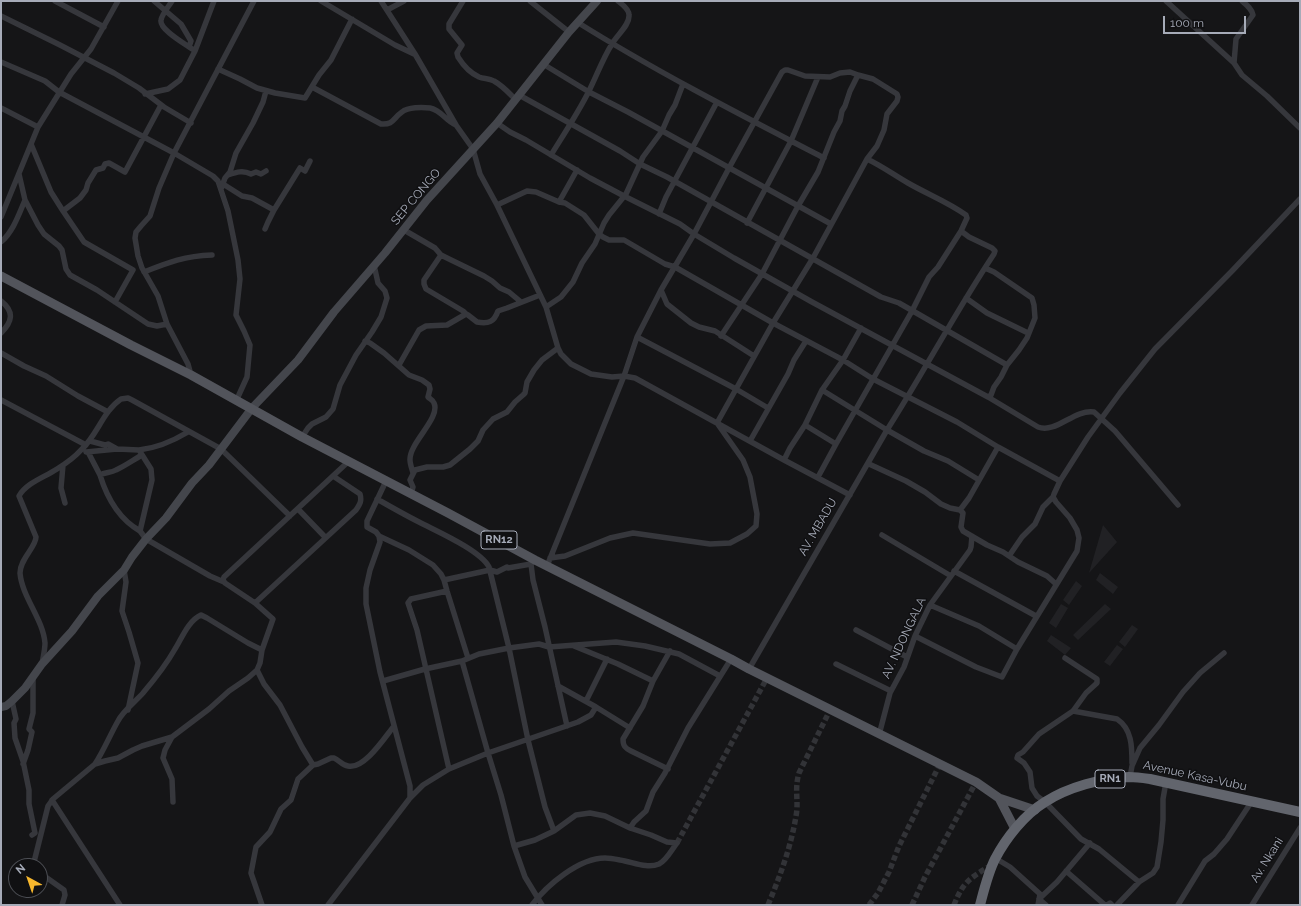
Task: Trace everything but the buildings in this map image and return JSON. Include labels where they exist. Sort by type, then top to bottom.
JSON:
[{"type":"highway","name":"Avenue Kasa-Vubu","points":[[980,905],[995,858],[1014,829],[1045,802],[1067,791],[1105,779],[1130,777],[1150,778],[1300,812]]},
{"type":"main road","name":"RN12","points":[[1,276],[191,375],[412,494],[533,562],[549,562],[749,669],[976,782],[999,798],[1035,810]]},
{"type":"main road","name":"RN12","points":[[999,798],[1014,829]]},
{"type":"street","points":[[55,1],[104,27]]},
{"type":"street","points":[[1,217],[38,127],[59,92],[91,49],[118,1]]},
{"type":"street","points":[[154,1],[181,24],[191,40],[189,47]]},
{"type":"street","points":[[172,1],[160,21],[161,25],[165,30],[195,51]]},
{"type":"street","points":[[145,94],[168,89],[180,80],[195,51],[214,1]]},
{"type":"street","points":[[191,375],[188,364],[167,324],[158,296],[144,272],[136,247],[136,232],[150,216],[159,188],[174,153],[254,1]]},
{"type":"street","points":[[321,1],[395,45],[415,54]]},
{"type":"street","points":[[381,1],[415,54],[456,125],[473,149],[480,174],[497,205],[546,307],[561,354],[571,364],[591,374],[635,378],[850,495]]},
{"type":"street","points":[[387,10],[404,1]]},
{"type":"street","points":[[463,1],[449,24],[449,29],[462,45],[458,53],[458,57],[472,72],[481,78],[489,79],[495,82],[517,97],[571,123],[640,164],[813,258],[881,297],[899,303],[1007,365]]},
{"type":"street","points":[[530,1],[569,32]]},
{"type":"street","name":"SEP CONGO","points":[[5,707],[33,678],[42,664],[72,631],[98,596],[124,570],[146,539],[166,518],[180,498],[210,464],[252,408],[298,360],[334,312],[404,230],[427,200],[497,122],[577,22],[596,1]]},
{"type":"street","points":[[551,155],[589,92],[612,44],[627,24],[629,14],[618,1]]},
{"type":"street","points":[[1166,1],[1234,63],[1242,75],[1267,96],[1290,120],[1300,128]]},
{"type":"street","points":[[1234,63],[1236,40],[1253,15],[1251,9],[1242,1]]},
{"type":"street","points":[[1,16],[114,73],[131,83],[161,105],[191,123]]},
{"type":"street","points":[[218,69],[266,91],[306,98],[319,75],[331,60],[352,19]]},
{"type":"street","points":[[577,22],[612,44],[684,84],[824,158]]},
{"type":"street","points":[[1,62],[45,81],[59,92],[174,153],[215,178],[222,186],[242,196],[252,198],[274,210]]},
{"type":"street","points":[[543,64],[589,92],[831,224]]},
{"type":"street","points":[[549,562],[624,376],[637,337],[661,290],[694,234],[728,168],[782,72],[788,70],[806,76],[830,77],[840,73],[850,72],[873,79],[886,86],[897,94],[898,97],[887,114],[884,130],[877,146],[867,159],[813,258],[773,323],[717,423]]},
{"type":"street","points":[[721,336],[762,274],[779,240],[818,172],[840,121],[842,111],[850,91],[858,75]]},
{"type":"street","points":[[747,223],[790,141],[818,77]]},
{"type":"street","points":[[546,307],[561,297],[573,282],[582,263],[595,244],[609,214],[624,196],[640,164],[662,131],[684,84]]},
{"type":"street","points":[[312,87],[381,124],[390,123],[405,110],[430,108],[440,112],[451,123],[456,125]]},
{"type":"street","points":[[237,400],[247,377],[250,345],[236,315],[240,279],[238,260],[222,186],[232,166],[236,153],[263,102],[266,91]]},
{"type":"street","points":[[659,214],[666,197],[717,102]]},
{"type":"street","points":[[63,211],[80,198],[86,190],[88,183],[96,170],[103,168],[109,163],[124,172],[161,105]]},
{"type":"street","points":[[1,108],[38,127]]},
{"type":"street","points":[[497,122],[510,132],[576,170],[680,224],[694,234],[762,274],[988,397],[1043,429],[1053,427],[1078,414],[1094,412],[1102,418],[1124,441],[1178,505]]},
{"type":"street","points":[[31,144],[51,192],[84,242],[133,270],[115,302]]},
{"type":"street","points":[[818,477],[912,311],[929,277],[938,267],[961,231],[967,218],[965,214],[867,159]]},
{"type":"street","points":[[266,229],[274,210],[300,168],[305,170],[310,161]]},
{"type":"street","points":[[559,202],[576,170]]},
{"type":"street","points":[[228,175],[246,171],[251,174],[256,172],[261,174],[266,171]]},
{"type":"street","points":[[19,174],[25,200],[44,234],[62,250],[66,269],[70,275],[148,324],[157,326],[167,324]]},
{"type":"street","points":[[497,205],[527,192],[536,192],[565,203],[584,216],[599,234],[609,240],[624,240],[665,264],[675,267],[773,323],[843,360],[874,379],[958,422],[998,447],[1060,481]]},
{"type":"street","points":[[1009,556],[1022,537],[1035,524],[1046,504],[1053,497],[1060,481],[1093,429],[1155,349],[1232,272],[1300,199]]},
{"type":"street","points":[[1,242],[13,226],[25,200]]},
{"type":"street","points":[[404,230],[435,248],[441,255],[484,276],[500,288],[509,292],[521,302]]},
{"type":"street","name":"AV. MBADU","points":[[749,669],[869,464],[887,430],[994,254],[994,249],[969,237],[961,231]]},
{"type":"street","points":[[144,272],[181,258],[199,255],[212,255]]},
{"type":"street","points":[[441,255],[424,280],[426,289],[468,314],[477,322],[492,321],[496,317],[498,311],[540,295]]},
{"type":"street","points":[[302,436],[312,424],[326,418],[330,414],[333,409],[340,385],[356,355],[381,317],[387,298],[385,291],[378,283],[374,265]]},
{"type":"street","points":[[985,268],[994,272],[1033,299],[1035,318],[1025,340],[1007,365],[991,395],[988,397]]},
{"type":"street","points":[[661,290],[667,304],[691,323],[699,327],[715,331],[754,356]]},
{"type":"street","points":[[966,298],[988,313],[1028,333]]},
{"type":"street","points":[[1,301],[6,305],[10,319],[10,324],[1,333]]},
{"type":"street","points":[[399,365],[419,330],[426,326],[447,325],[466,314]]},
{"type":"street","points":[[784,460],[805,425],[822,390],[843,360],[860,328]]},
{"type":"street","points":[[637,337],[736,389],[768,408]]},
{"type":"street","points":[[365,341],[377,348],[409,375],[422,380],[429,385],[430,389],[428,397],[432,400],[435,406],[434,414],[430,424],[413,450],[410,460],[413,473]]},
{"type":"street","points":[[750,441],[806,341]]},
{"type":"street","points":[[412,494],[413,487],[410,480],[415,470],[427,467],[443,467],[450,465],[470,449],[478,441],[483,430],[493,419],[507,412],[525,393],[527,382],[534,370],[542,360],[558,348]]},
{"type":"street","points":[[1,353],[46,376],[78,396],[108,412]]},
{"type":"street","points":[[822,390],[887,430],[924,451],[948,461],[979,480]]},
{"type":"street","points":[[42,664],[44,638],[20,574],[27,553],[36,542],[36,537],[19,496],[28,486],[63,465],[76,455],[88,443],[108,412],[121,399],[128,398],[221,449],[290,516]]},
{"type":"street","points":[[1,400],[88,443],[108,444],[117,449]]},
{"type":"street","points":[[549,562],[610,538],[633,533],[720,545],[730,543],[753,530],[757,522],[750,477],[743,460],[717,423]]},
{"type":"street","points":[[805,425],[836,444]]},
{"type":"street","points":[[100,475],[114,471],[140,452],[174,441],[188,432]]},
{"type":"street","points":[[960,510],[969,498],[998,447]]},
{"type":"street","points":[[76,455],[88,452],[117,449],[140,452],[151,469],[152,480],[140,531]]},
{"type":"street","points":[[88,452],[100,475],[106,492],[121,517],[140,531],[146,539],[210,576],[224,582],[255,603],[273,619],[262,650],[260,663],[257,670],[248,678],[229,691],[209,709],[172,737],[142,746],[118,758],[95,764]]},
{"type":"street","points":[[224,582],[224,577],[229,571],[350,461]]},
{"type":"street","points":[[869,464],[906,481],[925,492],[941,504],[960,510],[963,513],[961,528],[972,536],[1047,576],[1056,584]]},
{"type":"street","points":[[63,465],[61,488],[64,503]]},
{"type":"street","points":[[255,603],[356,510],[360,504],[362,500],[360,494],[333,476]]},
{"type":"street","points":[[386,481],[366,525],[379,536],[409,550],[433,565],[441,574],[468,658]]},
{"type":"street","points":[[915,636],[1002,677],[1036,616],[1077,551],[1079,538],[1074,525],[1053,497]]},
{"type":"street","points":[[377,499],[463,544],[487,563],[509,648],[528,740],[545,807],[554,831]]},
{"type":"street","points":[[298,509],[325,537]]},
{"type":"street","points":[[882,535],[953,574],[1036,616]]},
{"type":"street","points":[[379,536],[380,542],[370,570],[366,588],[366,604],[382,681],[410,786],[410,798]]},
{"type":"street","name":"AV. NDONGALA","points":[[879,735],[891,691],[908,657],[915,636],[930,605],[971,547],[972,536]]},
{"type":"street","points":[[444,580],[490,570],[496,572],[507,567],[533,562],[533,580],[567,726]]},
{"type":"street","points":[[124,570],[126,582],[122,611],[138,663],[128,710]]},
{"type":"street","points":[[447,591],[408,601],[449,769]]},
{"type":"street","points":[[930,605],[979,626],[1017,648]]},
{"type":"street","points":[[35,858],[48,806],[52,800],[95,764],[104,751],[118,721],[163,667],[197,617],[201,615],[207,618],[262,650]]},
{"type":"street","points":[[856,630],[908,657]]},
{"type":"street","points":[[382,681],[425,669],[462,661],[479,654],[509,648],[539,644],[549,647],[616,642],[670,651],[679,654],[720,676]]},
{"type":"street","points":[[572,645],[653,681]]},
{"type":"street","points":[[668,769],[626,749],[623,739],[643,706],[653,681],[670,651]]},
{"type":"street","points":[[1132,766],[1140,748],[1183,692],[1200,672],[1224,653]]},
{"type":"street","points":[[1065,658],[1097,681],[1073,711],[1039,734],[1023,752],[1017,756],[1017,758],[1024,763],[1030,772],[1033,792],[1045,802],[1081,839],[1099,849],[1139,882]]},
{"type":"street","points":[[630,828],[646,811],[653,792],[668,769],[688,728],[731,659]]},
{"type":"street","points":[[586,701],[607,660]]},
{"type":"street","points":[[462,661],[501,795],[514,846],[525,877],[542,905]]},
{"type":"street","points":[[836,664],[891,691]]},
{"type":"street","points":[[257,670],[264,684],[280,705],[302,747],[313,764]]},
{"type":"street","points":[[23,764],[32,732],[29,729],[33,713],[33,678]]},
{"type":"street","points":[[558,686],[630,728]]},
{"type":"street","points":[[5,707],[16,720],[14,723],[15,738],[29,790],[29,804],[35,833],[32,835]]},
{"type":"street","points":[[328,905],[332,902],[410,798],[423,785],[449,769],[488,753],[578,722],[590,715],[596,707]]},
{"type":"street","points":[[1073,711],[1117,719],[1125,725],[1131,743],[1132,766],[1130,777]]},
{"type":"street","points":[[262,905],[251,873],[256,847],[270,832],[281,809],[291,800],[298,779],[313,764],[318,764],[330,758],[334,758],[349,767],[364,760],[378,748],[394,726]]},
{"type":"street","points":[[172,737],[165,750],[163,758],[172,779],[173,802]]},
{"type":"street","points":[[1117,905],[1139,882],[1153,873],[1156,867],[1161,842],[1163,799],[1166,782]]},
{"type":"street","points":[[52,800],[120,905]]},
{"type":"street","points":[[1178,905],[1205,861],[1214,854],[1227,839],[1252,801]]},
{"type":"street","points":[[514,846],[535,840],[554,831],[576,815],[590,813],[605,816],[630,828],[668,842],[677,843],[664,861],[659,864],[645,866],[605,858],[594,859],[575,866],[537,898],[532,905]]},
{"type":"street","name":"Av. Nkani","points":[[1252,905],[1300,828]]},
{"type":"street","points":[[1038,902],[1090,843]]},
{"type":"street","points":[[995,858],[1010,866],[1040,894],[1038,902]]},
{"type":"street","points":[[1066,871],[1106,905],[1110,903],[1112,905]]},
{"type":"street","points":[[48,879],[64,890],[65,895],[62,905]]},
{"type":"street","points":[[1038,902],[1046,905]]},
{"type":"shaded area","points":[[1103,525],[1117,542],[1089,573]]},
{"type":"shaded area","points":[[1100,573],[1118,587],[1113,594],[1096,580]]},
{"type":"shaded area","points":[[1076,581],[1082,586],[1069,605],[1063,600]]},
{"type":"shaded area","points":[[1061,604],[1068,608],[1056,628],[1049,623]]},
{"type":"shaded area","points":[[1105,604],[1111,609],[1078,640],[1073,635]]},
{"type":"shaded area","points":[[1132,625],[1138,629],[1125,647],[1119,642]]},
{"type":"shaded area","points":[[1051,635],[1071,648],[1065,655],[1047,641]]},
{"type":"shaded area","points":[[1117,645],[1123,649],[1110,666],[1104,662]]},
{"type":"tunnel","points":[[677,843],[767,678]]},
{"type":"tunnel","points":[[768,905],[781,872],[794,828],[797,811],[797,785],[799,773],[830,710]]},
{"type":"tunnel","points":[[869,905],[878,893],[889,872],[899,846],[940,764]]},
{"type":"tunnel","points":[[912,905],[925,877],[976,782]]},
{"type":"tunnel","points":[[954,905],[957,897],[968,881],[990,866]]}]
